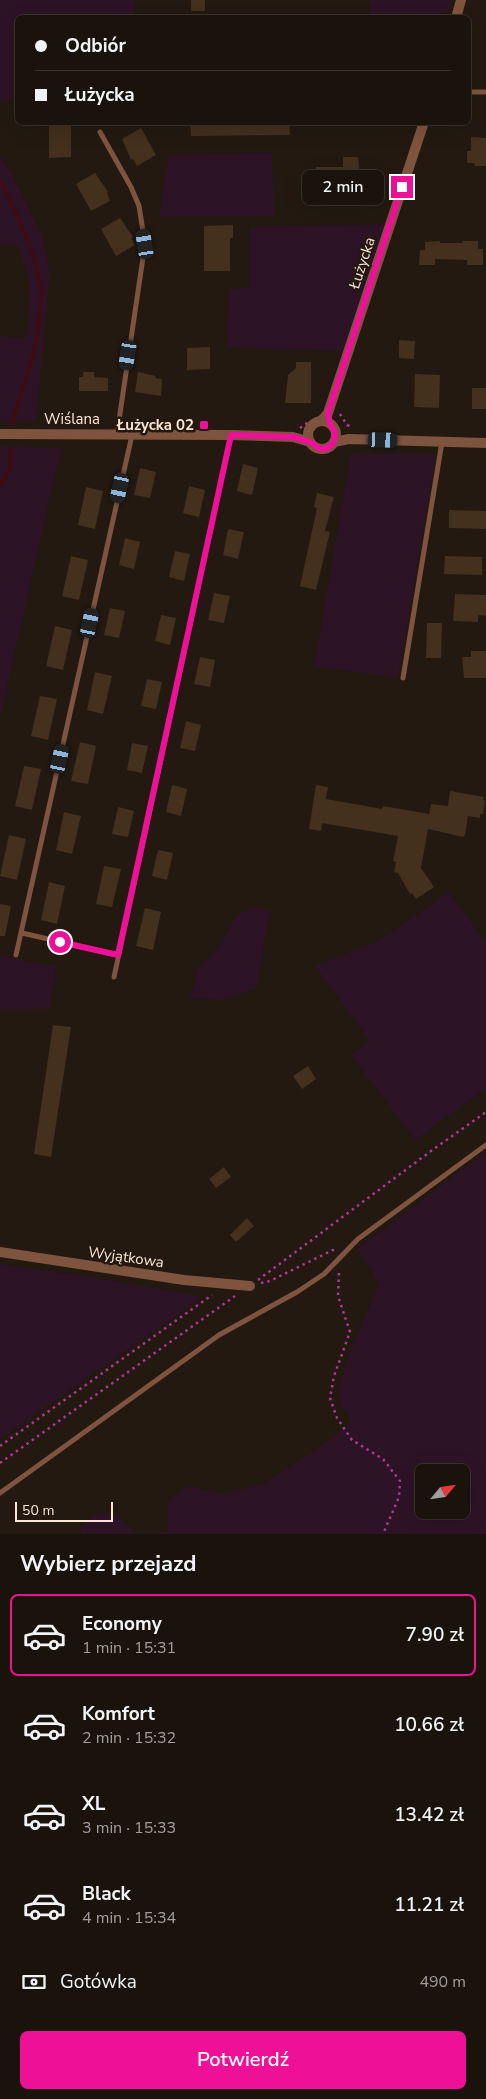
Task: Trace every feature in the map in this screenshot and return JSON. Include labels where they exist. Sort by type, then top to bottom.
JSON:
[{"type":"street","points":[[457,15],[461,0]]},
{"type":"street","name":"Łużycka","points":[[327,425],[423,125]]},
{"type":"street","points":[[327,425],[324,449],[316,447],[310,436],[314,424],[327,425],[349,439],[486,443]]},
{"type":"street","name":"Wiślana","points":[[0,434],[231,435],[293,433],[310,436]]},
{"type":"street","name":"Wyjątkowa","points":[[0,1252],[76,1265],[250,1286]]},
{"type":"lane","points":[[471,92],[486,92]]},
{"type":"lane","points":[[100,132],[131,187],[139,206],[145,244],[117,434]]},
{"type":"lane","points":[[16,955],[132,435]]},
{"type":"lane","points":[[114,977],[231,435]]},
{"type":"lane","points":[[403,678],[442,442]]},
{"type":"lane","points":[[22,933],[118,955]]},
{"type":"lane","points":[[0,1492],[220,1336],[297,1292],[324,1274],[358,1238],[486,1145]]},
{"type":"path","points":[[293,433],[302,427],[327,425]]},
{"type":"path","points":[[0,1463],[250,1286],[486,1112]]},
{"type":"path","points":[[250,1286],[270,1281],[358,1238]]},
{"type":"path","points":[[344,1253],[337,1277],[338,1296],[350,1332],[334,1376],[330,1398],[337,1418],[352,1440],[383,1459],[400,1481],[399,1497],[383,1534]]},
{"type":"path","points":[[0,1446],[199,1305],[212,1294],[215,1283]]},
{"type":"shaded area","points":[[0,0],[134,0],[134,15],[15,15],[15,100],[0,100]]},
{"type":"shaded area","points":[[370,0],[452,0],[449,11],[442,15],[370,15]]},
{"type":"shaded area","points":[[272,153],[274,216],[159,217],[169,155]]},
{"type":"shaded area","points":[[0,156],[11,173],[42,236],[50,272],[36,421],[0,421],[0,336],[27,338],[30,283],[18,245],[0,245]]},
{"type":"shaded area","points":[[385,224],[343,351],[227,347],[229,289],[250,288],[250,227]]},
{"type":"shaded area","points":[[0,446],[61,448],[0,717]]},
{"type":"shaded area","points":[[351,454],[436,454],[398,677],[314,667]]},
{"type":"shaded area","points":[[449,892],[486,942],[486,1088],[415,1140],[351,1055],[370,1041],[315,966],[379,941]]},
{"type":"shaded area","points":[[253,907],[270,910],[256,989],[221,1000],[190,998],[198,970],[220,946],[236,916]]},
{"type":"shaded area","points":[[0,955],[56,967],[49,1009],[0,1009]]},
{"type":"shaded area","points":[[486,1152],[486,1534],[157,1534],[167,1530],[168,1500],[190,1486],[221,1494],[264,1484],[332,1439],[351,1421],[342,1407],[339,1397],[340,1388],[354,1343],[378,1286],[373,1272],[357,1249]]},
{"type":"shaded area","points":[[0,1264],[115,1281],[203,1297],[0,1439]]},
{"type":"shaded area","points":[[100,1512],[119,1517],[137,1534],[81,1534],[80,1527]]},
{"type":"building","points":[[191,0],[205,0],[205,11],[191,11]]},
{"type":"building","points":[[49,125],[71,125],[71,157],[49,158]]},
{"type":"building","points":[[190,125],[289,125],[290,135],[191,136]]},
{"type":"building","points":[[141,128],[156,155],[137,166],[133,159],[131,160],[122,139]]},
{"type":"building","points":[[471,137],[486,138],[486,166],[474,166],[475,163],[467,163],[467,151],[471,151]]},
{"type":"building","points":[[343,157],[358,157],[361,187],[340,187],[340,204],[316,204],[316,192],[312,192],[312,177],[316,177],[316,167],[343,167]]},
{"type":"building","points":[[95,173],[108,192],[110,201],[91,211],[76,184]]},
{"type":"building","points":[[120,218],[133,237],[131,238],[135,245],[116,256],[101,229]]},
{"type":"building","points":[[233,225],[233,238],[230,238],[230,271],[204,271],[204,226]]},
{"type":"building","points":[[440,241],[440,243],[462,243],[462,241],[478,241],[478,249],[483,249],[483,265],[467,265],[467,260],[435,259],[435,265],[419,265],[420,250],[425,250],[425,242]]},
{"type":"building","points":[[399,340],[415,341],[414,359],[399,358]]},
{"type":"building","points":[[210,347],[210,369],[187,370],[187,348]]},
{"type":"building","points":[[296,362],[311,362],[311,403],[285,403],[288,375],[296,368]]},
{"type":"building","points":[[83,372],[94,372],[94,377],[108,378],[108,391],[79,391],[79,377],[83,377]]},
{"type":"building","points":[[138,372],[162,379],[161,396],[135,392]]},
{"type":"building","points":[[415,374],[440,375],[439,408],[414,407]]},
{"type":"building","points":[[472,388],[486,388],[486,409],[472,409]]},
{"type":"building","points":[[243,464],[258,468],[252,495],[237,491]]},
{"type":"building","points":[[140,468],[156,472],[150,498],[134,495]]},
{"type":"building","points":[[189,486],[205,490],[199,517],[183,513]]},
{"type":"building","points":[[86,487],[103,491],[95,529],[78,525]]},
{"type":"building","points":[[317,493],[334,497],[325,531],[330,532],[316,590],[300,586],[317,508],[314,507]]},
{"type":"building","points":[[449,510],[486,511],[486,529],[449,528]]},
{"type":"building","points":[[228,529],[244,532],[238,559],[223,555]]},
{"type":"building","points":[[125,538],[140,542],[134,569],[119,565]]},
{"type":"building","points":[[175,551],[190,554],[184,581],[169,577]]},
{"type":"building","points":[[71,556],[88,560],[79,600],[62,596]]},
{"type":"building","points":[[445,556],[482,557],[482,575],[444,574]]},
{"type":"building","points":[[214,593],[230,596],[224,623],[208,620]]},
{"type":"building","points":[[455,594],[486,595],[486,616],[478,615],[478,622],[453,621]]},
{"type":"building","points":[[110,608],[125,611],[119,638],[104,635]]},
{"type":"building","points":[[161,615],[176,618],[170,645],[155,641]]},
{"type":"building","points":[[427,623],[442,623],[441,658],[426,658]]},
{"type":"building","points":[[55,626],[72,630],[63,670],[46,666]]},
{"type":"building","points":[[471,651],[486,651],[486,678],[464,678],[462,657],[471,657]]},
{"type":"building","points":[[200,657],[215,660],[210,687],[194,684]]},
{"type":"building","points":[[95,672],[112,676],[103,714],[87,710]]},
{"type":"building","points":[[147,679],[162,682],[156,709],[141,706]]},
{"type":"building","points":[[40,696],[57,699],[48,740],[31,736]]},
{"type":"building","points":[[186,721],[201,725],[195,751],[180,748]]},
{"type":"building","points":[[80,742],[96,746],[88,784],[71,781]]},
{"type":"building","points":[[132,743],[148,746],[142,773],[127,770]]},
{"type":"building","points":[[24,766],[41,769],[32,810],[15,806]]},
{"type":"building","points":[[172,785],[187,789],[181,816],[166,812]]},
{"type":"building","points":[[316,785],[328,787],[326,799],[382,809],[383,806],[429,814],[431,804],[448,806],[450,791],[484,797],[483,800],[485,801],[483,814],[480,814],[480,818],[468,816],[463,837],[428,829],[421,868],[434,887],[416,899],[412,893],[410,894],[398,873],[394,872],[396,862],[393,861],[398,836],[322,823],[321,831],[309,829]]},
{"type":"building","points":[[118,807],[134,811],[128,837],[112,834]]},
{"type":"building","points":[[64,812],[81,816],[72,854],[56,850]]},
{"type":"building","points":[[9,835],[26,839],[17,880],[0,876]]},
{"type":"building","points":[[158,850],[173,853],[167,880],[152,876]]},
{"type":"building","points":[[104,866],[121,869],[112,907],[96,904]]},
{"type":"building","points":[[49,882],[65,886],[57,924],[41,920]]},
{"type":"building","points":[[0,904],[11,906],[5,936],[0,936]]},
{"type":"building","points":[[145,908],[161,912],[153,950],[136,946]]},
{"type":"building","points":[[53,1025],[71,1027],[51,1157],[34,1154]]},
{"type":"building","points":[[308,1066],[316,1079],[302,1089],[293,1076]]},
{"type":"building","points":[[224,1167],[231,1177],[216,1188],[209,1179]]},
{"type":"building","points":[[247,1218],[254,1226],[236,1242],[230,1235]]},
{"type":"waterway","points":[[0,181],[19,219],[32,252],[37,267],[41,292],[35,343],[12,424]]},
{"type":"waterway","points":[[0,486],[10,468],[11,449]]},
{"type":"place","name":"Łużycka 02","points":[[204,425]]},
{"type":"route","points":[[60,942],[118,955],[231,435],[293,437],[310,442],[320,449],[328,448],[334,442],[336,436],[330,424],[328,413],[402,187]]}]
